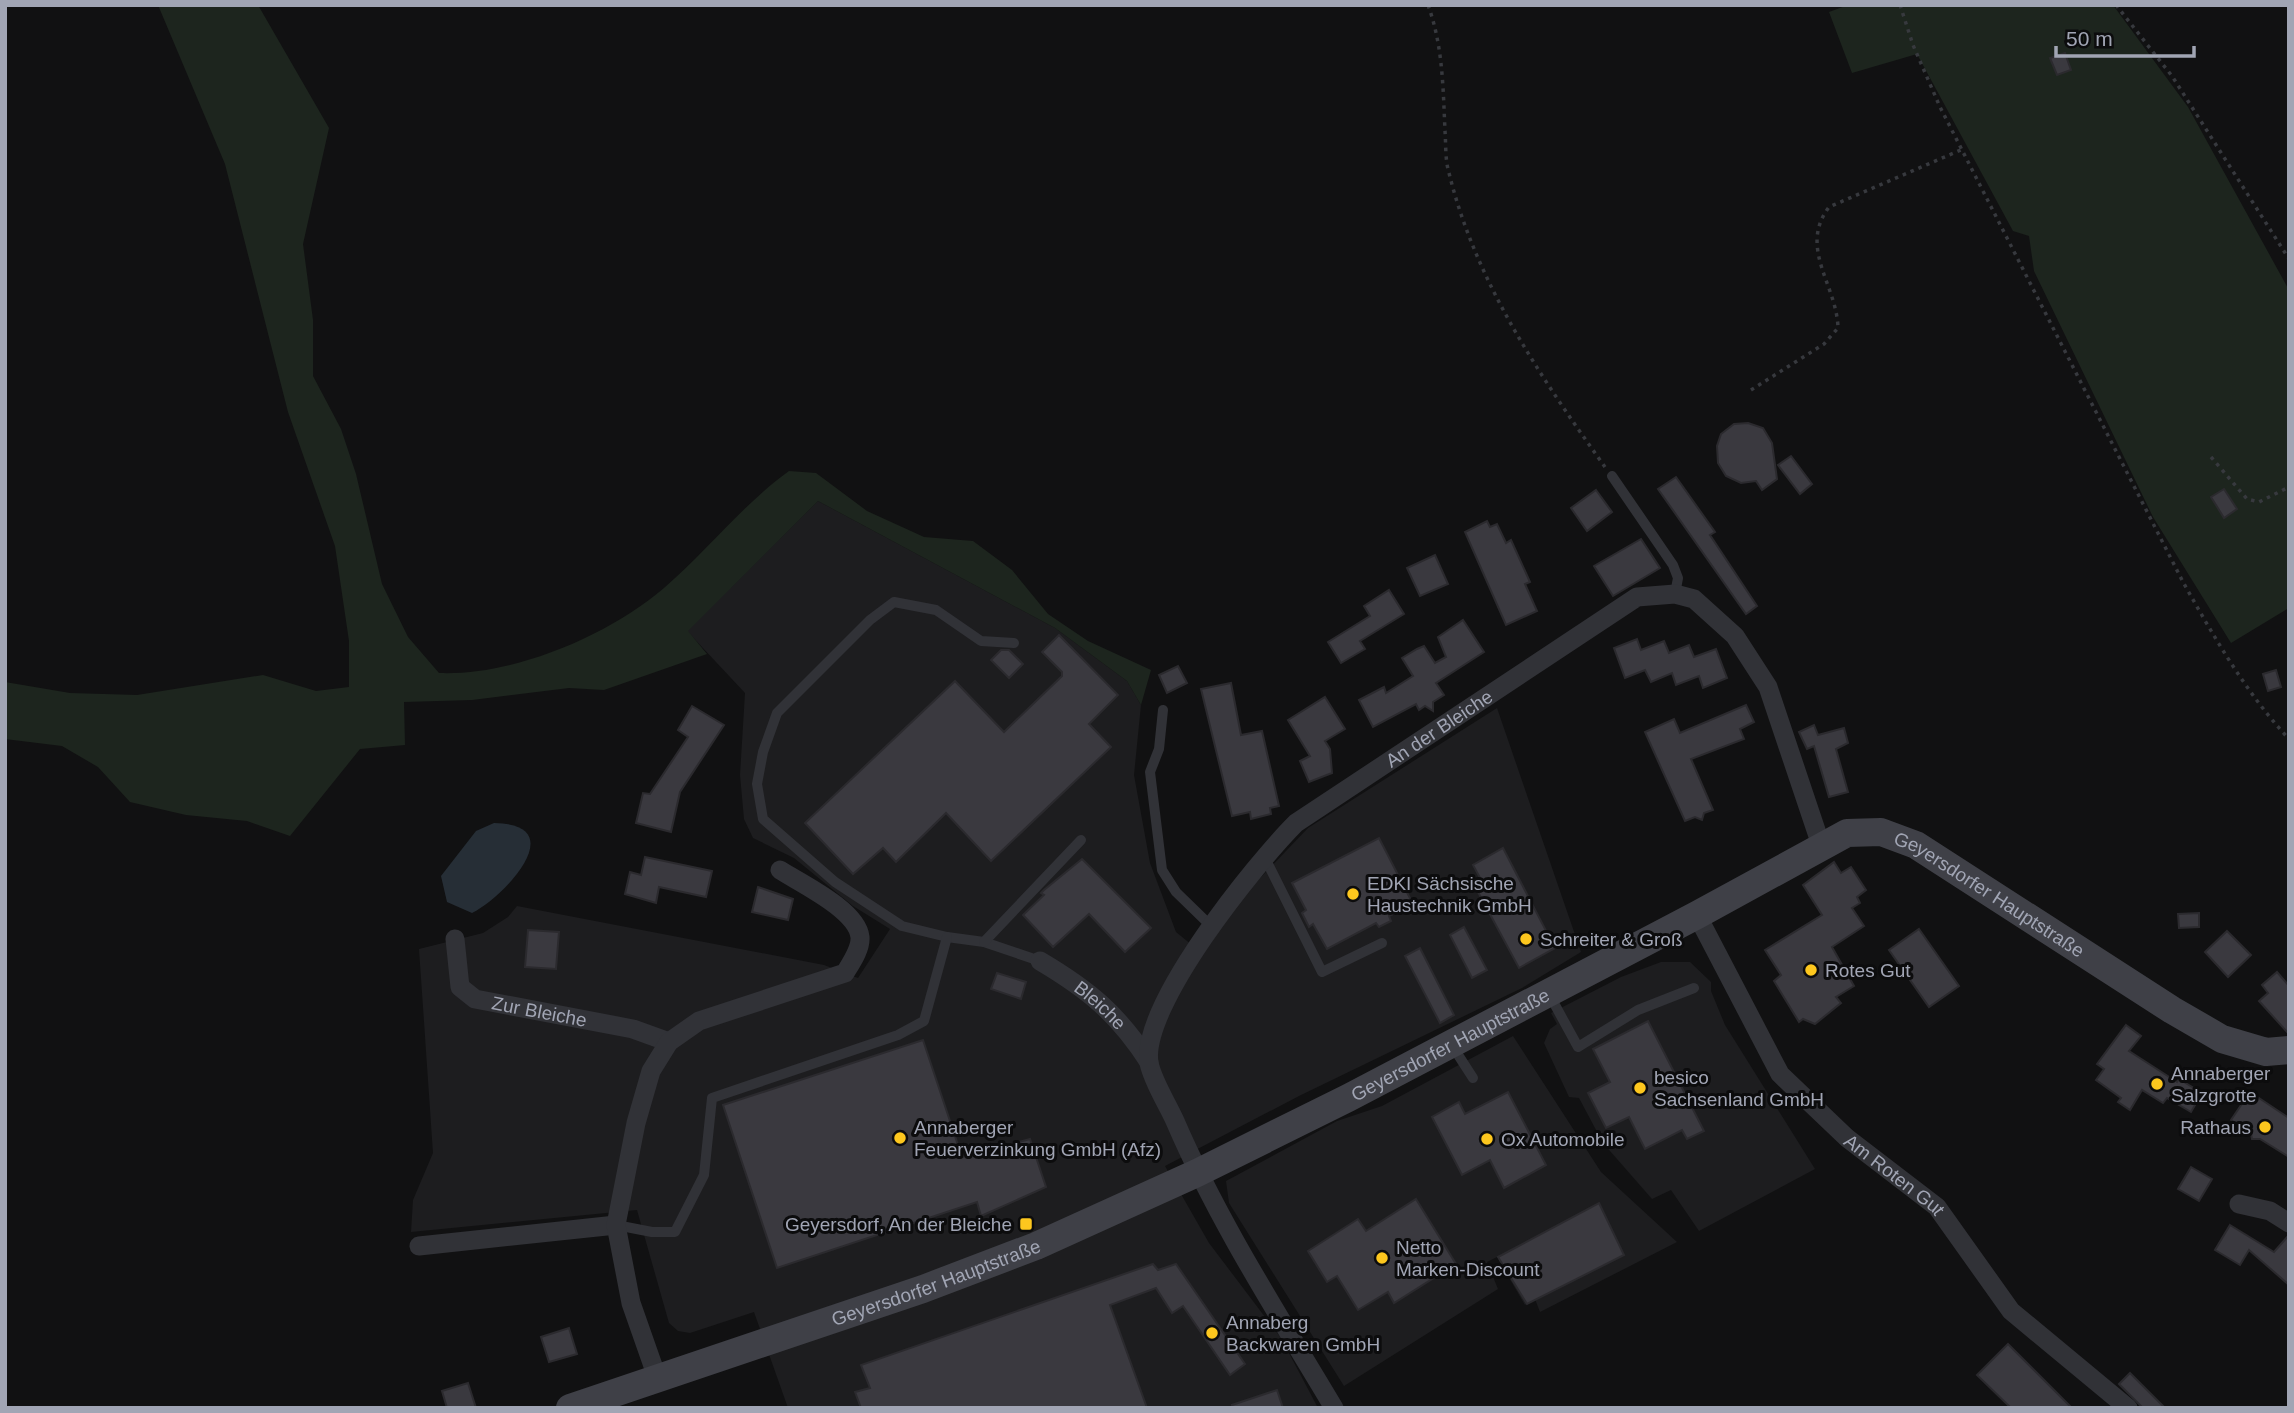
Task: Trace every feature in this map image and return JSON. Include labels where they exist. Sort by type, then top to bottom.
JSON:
[{"type":"main road","name":"Geyersdorfer Hauptstraße","points":[[570,1408],[983,1267],[1197,1173],[1549,994],[1847,833],[1881,832],[1916,845],[2222,1040],[2266,1052],[2289,1050]]},
{"type":"street","points":[[1675,594],[1694,599],[1735,636],[1768,687],[1821,845]]},
{"type":"street","name":"An der Bleiche","points":[[1149,1062],[1154,1029],[1162,1006],[1263,856],[1296,823],[1637,597],[1675,594]]},
{"type":"street","points":[[658,1380],[631,1303],[616,1224],[636,1123],[651,1071],[669,1042],[699,1021],[845,973],[854,959],[860,938],[852,917],[780,870]]},
{"type":"street","name":"Am Roten Gut","points":[[1698,915],[1780,1074],[1847,1138],[1937,1207],[2011,1311],[2128,1408]]},
{"type":"street","name":"Zur Bleiche","points":[[455,939],[460,987],[475,999],[633,1029],[669,1042]]},
{"type":"street","name":"Bleiche","points":[[1040,961],[1093,995],[1126,1027],[1149,1062]]},
{"type":"street","points":[[1149,1062],[1197,1173],[1273,1320],[1334,1408]]},
{"type":"street","points":[[2239,1204],[2270,1211],[2289,1223]]},
{"type":"street","points":[[419,1246],[616,1224]]},
{"type":"lane","points":[[1612,476],[1672,565],[1678,578],[1675,594]]},
{"type":"lane","points":[[1014,643],[981,641],[936,610],[894,602],[870,620],[777,713],[763,752],[758,784],[763,819],[835,882],[902,926],[947,937],[984,942],[1040,961]]},
{"type":"lane","points":[[1163,710],[1159,749],[1150,772],[1162,870],[1176,892],[1212,928]]},
{"type":"lane","points":[[984,942],[1081,840]]},
{"type":"lane","points":[[1263,856],[1322,972],[1382,943]]},
{"type":"lane","points":[[616,1224],[652,1233],[675,1231],[704,1175],[712,1098],[898,1035],[924,1021],[947,937]]},
{"type":"lane","points":[[1549,994],[1578,1047],[1638,1010],[1694,988]]},
{"type":"lane","points":[[1451,1044],[1473,1078]]},
{"type":"path","points":[[1428,5],[1439,36],[1448,170],[1465,229],[1504,314],[1523,346],[1612,476]]},
{"type":"path","points":[[1900,5],[1921,64],[2183,582],[2212,634],[2264,713],[2289,739]]},
{"type":"path","points":[[2116,5],[2172,76],[2289,259]]},
{"type":"path","points":[[1751,390],[1824,344],[1838,328],[1838,312],[1816,247],[1819,221],[1829,207],[1963,149]]},
{"type":"path","points":[[2211,457],[2246,499],[2259,502],[2289,487]]},
{"type":"shaded area","points":[[158,5],[258,5],[329,128],[303,244],[313,320],[313,376],[341,429],[356,474],[382,584],[408,637],[439,673],[498,668],[528,660],[558,650],[616,622],[664,588],[756,498],[789,471],[816,473],[867,511],[924,537],[973,541],[1012,570],[1048,614],[1088,641],[1151,670],[1141,705],[1127,681],[1055,628],[818,501],[688,631],[707,654],[604,690],[569,688],[472,700],[404,702],[405,745],[360,749],[290,836],[247,821],[186,815],[130,802],[98,767],[62,746],[5,739],[5,682],[70,693],[137,695],[263,675],[316,691],[349,687],[349,641],[335,546],[288,412],[225,164]]},
{"type":"shaded area","points":[[1848,5],[2113,5],[2188,107],[2289,290],[2289,608],[2231,643],[2153,517],[2034,271],[2029,236],[2013,231],[1917,54],[1852,73],[1829,12]]},
{"type":"shaded area","points":[[818,501],[1055,628],[1127,681],[1141,705],[1134,775],[1150,863],[1176,932],[1203,954],[1241,898],[1308,828],[1497,708],[1581,952],[1522,988],[1299,1096],[1165,1166],[1209,1243],[1281,1338],[1318,1408],[788,1408],[754,1312],[690,1333],[678,1331],[669,1323],[637,1210],[411,1232],[413,1200],[433,1153],[419,949],[483,933],[508,917],[517,906],[824,965],[858,978],[890,929],[853,906],[794,858],[753,838],[744,819],[740,775],[745,693],[687,631]]},
{"type":"shaded area","points":[[494,823],[517,826],[528,835],[530,848],[525,862],[514,878],[485,905],[472,913],[447,902],[441,876],[476,831]]},
{"type":"shaded area","points":[[1661,962],[1690,962],[1711,982],[1711,991],[1725,1025],[1815,1169],[1699,1231],[1671,1190],[1652,1199],[1603,1143],[1579,1098],[1569,1097],[1544,1043],[1550,1029],[1557,1024],[1551,1013],[1621,977]]},
{"type":"shaded area","points":[[1513,1036],[1601,1172],[1677,1242],[1540,1312],[1535,1299],[1525,1305],[1497,1257],[1487,1262],[1498,1289],[1344,1386],[1229,1203],[1226,1181],[1337,1121],[1382,1106]]},
{"type":"building","points":[[2065,53],[2071,70],[2057,75],[2050,58]]},
{"type":"building","points":[[1748,423],[1763,428],[1772,443],[1777,479],[1762,490],[1756,481],[1741,483],[1726,476],[1718,463],[1717,446],[1721,434],[1734,424]]},
{"type":"building","points":[[1791,456],[1812,484],[1800,494],[1778,465]]},
{"type":"building","points":[[1676,477],[1715,532],[1710,535],[1757,606],[1746,614],[1658,489]]},
{"type":"building","points":[[2224,489],[2237,509],[2224,518],[2211,497]]},
{"type":"building","points":[[1596,490],[1612,512],[1587,531],[1571,508]]},
{"type":"building","points":[[1487,521],[1490,527],[1497,524],[1506,543],[1511,540],[1530,582],[1525,584],[1537,611],[1506,625],[1465,532]]},
{"type":"building","points":[[1641,539],[1660,568],[1613,596],[1594,566]]},
{"type":"building","points":[[1435,555],[1448,584],[1420,596],[1407,568]]},
{"type":"building","points":[[1389,590],[1404,614],[1360,641],[1365,649],[1341,663],[1328,642],[1370,616],[1364,606]]},
{"type":"building","points":[[1463,620],[1484,652],[1436,683],[1444,695],[1433,702],[1433,711],[1425,706],[1419,710],[1416,704],[1373,727],[1359,700],[1384,687],[1386,693],[1413,676],[1402,658],[1417,649],[1424,646],[1435,663],[1446,657],[1438,637]]},
{"type":"building","points":[[1059,635],[1118,695],[1089,724],[1111,747],[991,861],[946,813],[896,862],[883,848],[853,874],[805,823],[955,681],[1004,732],[1062,676],[1062,672],[1042,652]]},
{"type":"building","points":[[1637,639],[1641,650],[1664,641],[1669,653],[1689,645],[1694,657],[1716,649],[1727,678],[1703,688],[1699,676],[1676,685],[1672,673],[1651,682],[1645,670],[1625,678],[1614,648]]},
{"type":"building","points":[[1001,650],[1009,650],[1023,664],[1009,678],[991,660]]},
{"type":"building","points":[[1178,666],[1187,683],[1167,693],[1159,675]]},
{"type":"building","points":[[2276,670],[2281,687],[2268,691],[2263,674]]},
{"type":"building","points":[[1231,683],[1241,735],[1262,731],[1279,806],[1270,808],[1271,814],[1251,819],[1250,812],[1232,816],[1201,689]]},
{"type":"building","points":[[1325,697],[1345,729],[1325,741],[1330,749],[1332,773],[1309,782],[1300,761],[1310,756],[1288,720]]},
{"type":"building","points":[[1746,705],[1754,722],[1740,729],[1744,739],[1691,759],[1713,810],[1704,813],[1702,820],[1695,817],[1685,821],[1645,732],[1674,719],[1680,733]]},
{"type":"building","points":[[692,706],[724,725],[680,792],[671,832],[636,823],[643,793],[650,794],[688,737],[678,730]]},
{"type":"building","points":[[1814,725],[1818,735],[1844,728],[1848,743],[1836,749],[1848,792],[1829,797],[1814,746],[1807,749],[1799,732]]},
{"type":"building","name":"EDKI Sächsische Haustechnik GmbH","points":[[1379,838],[1413,904],[1389,916],[1391,921],[1379,927],[1376,923],[1327,949],[1313,924],[1309,927],[1302,913],[1306,910],[1292,883]]},
{"type":"building","points":[[1503,848],[1555,948],[1519,968],[1478,892],[1486,889],[1473,865]]},
{"type":"building","points":[[645,857],[712,871],[706,897],[659,887],[656,903],[625,894],[630,872],[641,875]]},
{"type":"building","points":[[1082,859],[1151,928],[1125,952],[1089,914],[1053,947],[1023,915],[1044,895],[1041,893],[1044,890]]},
{"type":"building","name":"Rotes Gut","points":[[1834,862],[1841,873],[1851,867],[1866,890],[1857,897],[1860,903],[1852,908],[1864,926],[1832,947],[1854,986],[1836,997],[1841,1003],[1815,1024],[1803,1019],[1799,1022],[1774,981],[1781,975],[1765,950],[1822,915],[1803,885]]},
{"type":"building","points":[[758,887],[793,899],[788,920],[752,912]]},
{"type":"building","points":[[2199,913],[2199,927],[2179,928],[2178,914]]},
{"type":"building","points":[[1464,927],[1487,970],[1472,978],[1450,935]]},
{"type":"building","points":[[1919,929],[1959,986],[1929,1007],[1889,950]]},
{"type":"building","points":[[528,930],[559,932],[556,969],[525,967]]},
{"type":"building","points":[[2227,931],[2251,955],[2228,977],[2205,952]]},
{"type":"building","points":[[1420,948],[1454,1015],[1440,1023],[1405,956]]},
{"type":"building","points":[[2277,972],[2289,986],[2289,1034],[2259,1001],[2268,993],[2262,985]]},
{"type":"building","points":[[997,973],[1026,982],[1021,999],[991,989]]},
{"type":"building","name":"besico Sachsenland GmbH","points":[[1648,1021],[1704,1131],[1687,1139],[1682,1130],[1645,1149],[1629,1117],[1606,1128],[1588,1093],[1610,1082],[1593,1049]]},
{"type":"building","points":[[2126,1025],[2141,1036],[2129,1051],[2177,1082],[2179,1079],[2202,1093],[2191,1112],[2167,1098],[2163,1103],[2142,1090],[2130,1110],[2118,1102],[2121,1098],[2096,1080],[2104,1069],[2097,1064]]},
{"type":"building","points":[[923,1040],[962,1157],[1030,1139],[1046,1187],[981,1216],[977,1202],[777,1268],[723,1105]]},
{"type":"building","name":"Ox Automobile","points":[[1508,1092],[1546,1165],[1504,1188],[1490,1160],[1462,1175],[1432,1117],[1459,1102],[1465,1114]]},
{"type":"building","name":"Rathaus","points":[[2250,1092],[2289,1118],[2289,1157],[2260,1139],[2252,1139],[2251,1134],[2231,1120]]},
{"type":"building","points":[[2191,1167],[2212,1179],[2199,1201],[2178,1189]]},
{"type":"building","name":"Netto Marken-Discount","points":[[1416,1199],[1456,1264],[1394,1303],[1388,1292],[1358,1310],[1337,1276],[1327,1282],[1308,1251],[1358,1219],[1366,1231]]},
{"type":"building","points":[[1599,1203],[1624,1255],[1527,1304],[1498,1257]]},
{"type":"building","points":[[2230,1225],[2274,1252],[2289,1235],[2289,1285],[2249,1250],[2240,1265],[2215,1250]]},
{"type":"building","points":[[1153,1264],[1158,1270],[1176,1264],[1245,1364],[1230,1375],[1183,1306],[1172,1313],[1156,1288],[1110,1305],[1147,1408],[861,1408],[855,1392],[870,1388],[861,1365]]},
{"type":"building","points":[[569,1328],[577,1354],[549,1362],[541,1337]]},
{"type":"building","points":[[2008,1344],[2072,1408],[2011,1408],[1977,1375]]},
{"type":"building","points":[[2130,1373],[2165,1408],[2143,1408],[2119,1384]]},
{"type":"building","points":[[468,1383],[476,1408],[447,1408],[442,1391]]},
{"type":"building","points":[[1277,1390],[1283,1408],[1233,1408],[1232,1405]]},
{"type":"place","name":"EDKI Sächsische Haustechnik GmbH","points":[[1353,894]]},
{"type":"place","name":"Schreiter & Groß","points":[[1526,939]]},
{"type":"place","name":"Rotes Gut","points":[[1811,970]]},
{"type":"place","name":"Annaberger Salzgrotte","points":[[2157,1084]]},
{"type":"place","name":"besico Sachsenland GmbH","points":[[1640,1088]]},
{"type":"place","name":"Rathaus","points":[[2265,1127]]},
{"type":"place","name":"Annaberger Feuerverzinkung GmbH (Afz)","points":[[900,1138]]},
{"type":"place","name":"Ox Automobile","points":[[1487,1139]]},
{"type":"place","name":"Geyersdorf, An der Bleiche","points":[[1026,1224]]},
{"type":"place","name":"Netto Marken-Discount","points":[[1382,1258]]},
{"type":"place","name":"Annaberg Backwaren GmbH","points":[[1212,1333]]}]
